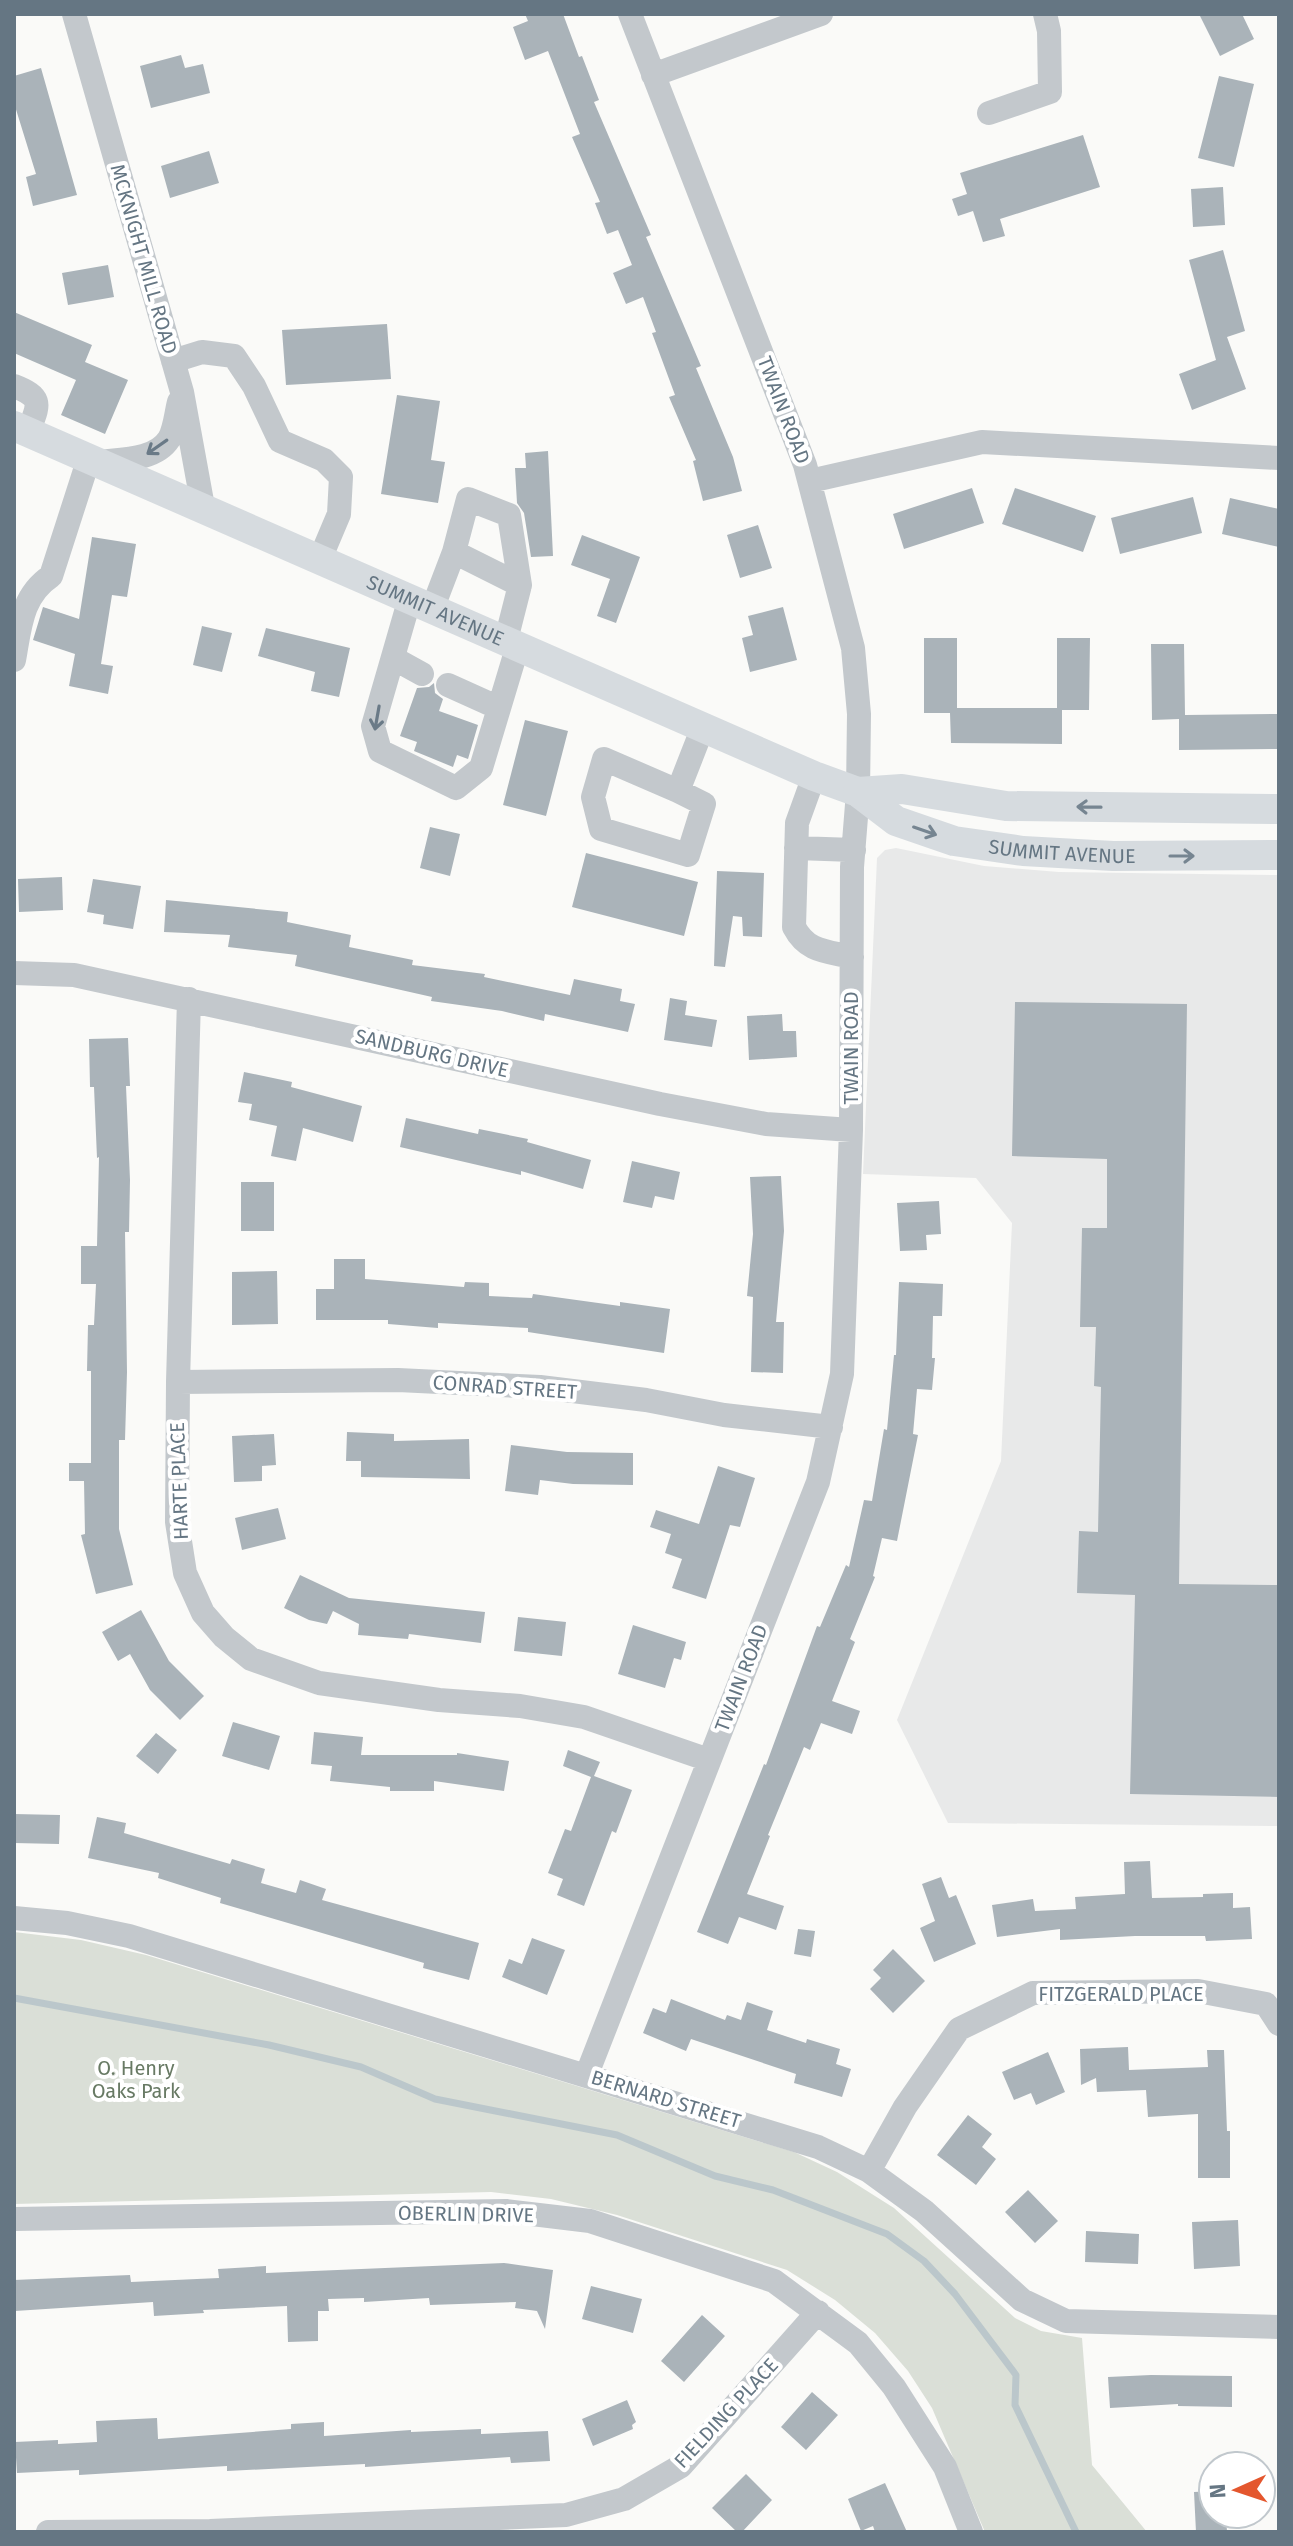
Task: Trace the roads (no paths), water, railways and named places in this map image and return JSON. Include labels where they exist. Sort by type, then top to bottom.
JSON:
[{"type":"main road","name":"SUMMIT AVENUE","points":[[21,430],[814,776],[858,792],[896,821],[954,841],[1023,851],[1113,856],[1279,855]]},
{"type":"main road","name":"SUMMIT AVENUE","points":[[858,792],[902,789],[1006,806],[1279,809]]},
{"type":"street","name":"MCKNIGHT MILL ROAD","points":[[74,14],[182,392],[203,507]]},
{"type":"street","name":"TWAIN ROAD","points":[[587,2074],[818,1482],[842,1374],[851,1130],[859,714],[853,648],[810,481],[630,14]]},
{"type":"street","points":[[653,75],[821,14]]},
{"type":"street","points":[[989,113],[1050,92],[1049,31],[1045,14]]},
{"type":"street","points":[[173,361],[202,352],[234,356],[254,386],[280,441],[324,460],[341,477],[339,514],[320,559]]},
{"type":"street","points":[[14,386],[32,393],[36,400],[36,409],[21,430]]},
{"type":"street","points":[[14,660],[23,611],[40,583],[51,576],[93,460],[141,457],[162,447],[170,437],[182,392]]},
{"type":"street","points":[[810,481],[982,442],[1279,458]]},
{"type":"street","points":[[468,499],[509,515],[520,585],[499,708],[481,768],[456,788],[380,751],[373,726],[393,658],[421,602],[454,552],[468,499]]},
{"type":"street","points":[[454,552],[520,585]]},
{"type":"street","points":[[393,658],[422,674]]},
{"type":"street","points":[[448,685],[499,708]]},
{"type":"street","points":[[678,791],[703,727]]},
{"type":"street","points":[[604,759],[678,791],[704,804],[688,855],[601,829],[593,797],[604,759]]},
{"type":"street","points":[[814,776],[797,823],[794,927],[801,941],[816,949],[852,957]]},
{"type":"street","points":[[796,848],[854,850]]},
{"type":"street","name":"SANDBURG DRIVE","points":[[14,973],[74,975],[660,1104],[766,1124],[851,1130]]},
{"type":"street","name":"HARTE PLACE","points":[[189,999],[177,1522],[185,1573],[203,1613],[224,1637],[251,1659],[319,1683],[439,1700],[520,1706],[584,1717],[709,1760]]},
{"type":"street","name":"CONRAD STREET","points":[[178,1382],[398,1380],[540,1387],[646,1400],[724,1415],[831,1427]]},
{"type":"street","name":"BERNARD STREET","points":[[14,1918],[67,1923],[129,1936],[818,2147],[869,2171],[924,2211],[1022,2300],[1066,2321],[1279,2327]]},
{"type":"street","name":"FITZGERALD PLACE","points":[[869,2171],[905,2107],[959,2029],[1033,1993],[1198,1991],[1273,2014]]},
{"type":"street","name":"OBERLIN DRIVE","points":[[14,2219],[520,2213],[590,2221],[774,2281],[858,2343],[894,2387],[945,2467],[971,2532]]},
{"type":"street","name":"FIELDING PLACE","points":[[48,2532],[210,2531],[566,2515],[624,2499],[681,2466],[818,2312]]},
{"type":"waterway","points":[[14,1998],[269,2045],[361,2067],[435,2099],[617,2135],[715,2176],[773,2190],[887,2234],[924,2261],[955,2294],[1016,2375],[1015,2405],[1076,2532]]},
{"type":"park label","name":"O. Henry Oaks Park","points":[[136,2080]]}]
